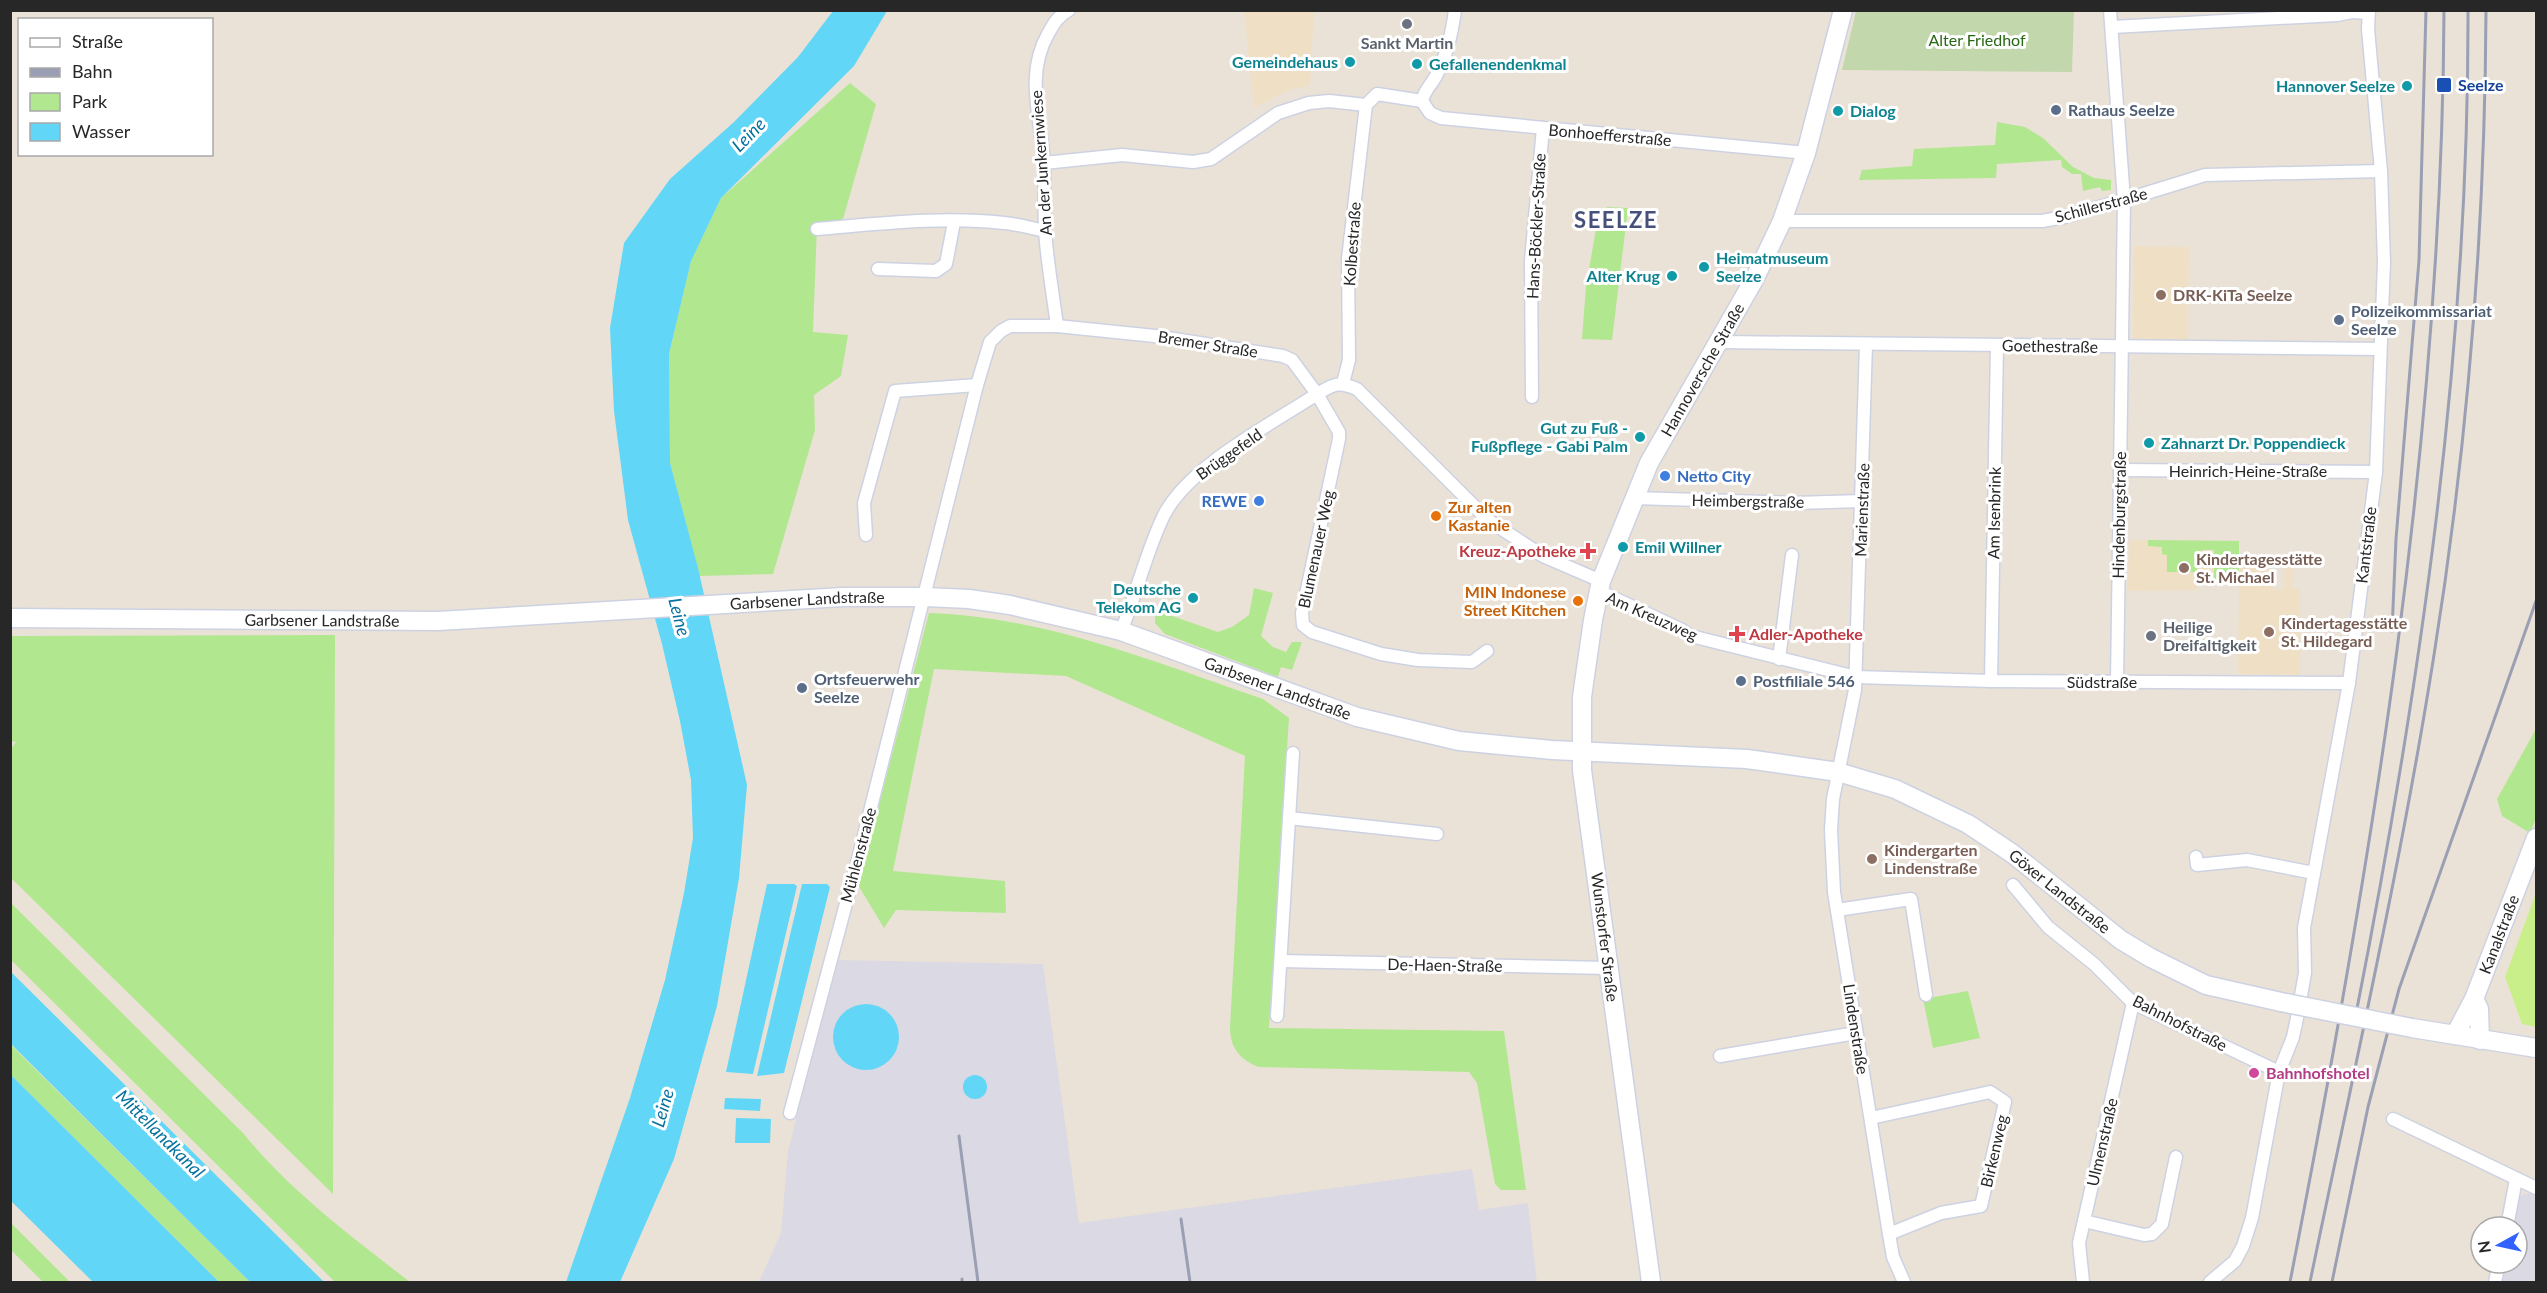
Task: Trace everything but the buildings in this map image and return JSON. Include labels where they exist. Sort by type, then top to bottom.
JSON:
[{"type":"main road","name":"Hannoversche Straße","points":[[1600,586],[1634,498],[1660,442],[1755,278],[1782,221],[1806,153],[1843,10]]},
{"type":"main road","name":"Wunstorfer Straße","points":[[1600,586],[1582,697],[1581,751],[1651,1282]]},
{"type":"main road","name":"Garbsener Landstraße","points":[[10,618],[438,621],[843,597],[969,599],[1010,605],[1121,631],[1157,642],[1298,697],[1367,719],[1459,741],[1581,751]]},
{"type":"main road","name":"Göxer Landstraße","points":[[1581,751],[1747,759],[1838,772],[1895,789],[1968,824],[2013,854],[2121,940],[2180,974],[2206,985],[2412,1028],[2536,1048]]},
{"type":"main road","name":"Kanalstraße","points":[[2455,1035],[2474,999],[2536,838]]},
{"type":"main road","points":[[2474,999],[2479,1009],[2480,1040]]},
{"type":"street","name":"An der Junkernwiese","points":[[1057,326],[1045,231],[1044,163],[1036,106],[1037,63],[1045,38],[1058,16],[1069,10]]},
{"type":"street","points":[[1044,163],[1122,155],[1193,162],[1211,159],[1278,113],[1309,103],[1329,101],[1366,105],[1377,94],[1422,101],[1450,43],[1455,10]]},
{"type":"street","name":"Hindenburgstraße","points":[[2110,10],[2124,200],[2117,682]]},
{"type":"street","points":[[2112,27],[2369,12]]},
{"type":"street","name":"Kantstraße","points":[[2210,1282],[2235,1261],[2246,1237],[2252,1218],[2279,1072],[2293,1037],[2297,1018],[2305,973],[2303,940],[2349,683],[2376,472],[2384,262],[2381,171],[2369,12]]},
{"type":"street","name":"Bonhoefferstraße","points":[[1422,101],[1430,113],[1441,118],[1806,153]]},
{"type":"street","name":"Kolbestraße","points":[[1343,383],[1349,360],[1348,259],[1366,105]]},
{"type":"street","name":"Hans-Böckler-Straße","points":[[1532,396],[1531,261],[1543,128]]},
{"type":"street","name":"Schillerstraße","points":[[1782,221],[2042,221],[2124,200],[2205,175],[2381,171]]},
{"type":"street","points":[[878,269],[936,271],[946,264],[954,222]]},
{"type":"street","points":[[817,229],[890,223],[954,222],[1004,223],[1045,231]]},
{"type":"street","name":"Bremer Straße","points":[[926,597],[977,385],[990,342],[1001,331],[1017,325],[1057,326],[1155,336],[1283,356],[1292,360],[1317,394]]},
{"type":"street","name":"Goethestraße","points":[[1719,342],[2380,349]]},
{"type":"street","name":"Marienstraße","points":[[1856,676],[1866,344]]},
{"type":"street","name":"Am Isenbrink","points":[[1991,681],[1997,345]]},
{"type":"street","points":[[1317,394],[1332,385],[1343,383],[1358,389],[1488,520],[1543,556],[1600,586]]},
{"type":"street","points":[[866,535],[864,503],[895,391],[977,385]]},
{"type":"street","name":"Brüggefeld","points":[[1121,631],[1156,534],[1165,513],[1181,490],[1210,464],[1317,394]]},
{"type":"street","name":"Blumenauer Weg","points":[[1317,394],[1339,432],[1339,439],[1302,613],[1303,625],[1312,632],[1381,654],[1418,660],[1472,662],[1487,651]]},
{"type":"street","name":"Heinrich-Heine-Straße","points":[[2120,470],[2376,472]]},
{"type":"street","name":"Heimbergstraße","points":[[1634,498],[1795,503],[1862,501]]},
{"type":"street","points":[[1779,659],[1792,555]]},
{"type":"street","name":"Am Kreuzweg","points":[[1600,586],[1691,636],[1856,676]]},
{"type":"street","name":"Mühlenstraße","points":[[790,1113],[926,597]]},
{"type":"street","points":[[1838,772],[1856,690],[1856,676]]},
{"type":"street","name":"Südstraße","points":[[1856,676],[1991,681],[2349,683]]},
{"type":"street","points":[[1277,1017],[1293,753]]},
{"type":"street","name":"Lindenstraße","points":[[1838,772],[1830,830],[1837,910],[1893,1257],[1904,1282]]},
{"type":"street","points":[[1289,818],[1437,834]]},
{"type":"street","points":[[2196,857],[2197,865],[2247,860],[2314,873]]},
{"type":"street","name":"Bahnhofstraße","points":[[2013,885],[2048,927],[2094,964],[2133,1003],[2279,1072]]},
{"type":"street","points":[[1837,910],[1911,899],[1926,995]]},
{"type":"street","name":"De-Haen-Straße","points":[[1281,961],[1609,968]]},
{"type":"street","name":"Ulmenstraße","points":[[2083,1282],[2079,1243],[2133,1003]]},
{"type":"street","points":[[1720,1056],[1856,1033]]},
{"type":"street","name":"Birkenweg","points":[[1871,1118],[1990,1092],[2005,1102],[1981,1206],[1941,1213],[1889,1234]]},
{"type":"street","points":[[2392,1119],[2536,1188]]},
{"type":"street","points":[[2084,1221],[2144,1235],[2157,1230],[2162,1224],[2176,1157]]},
{"type":"street","points":[[2510,1215],[2517,1179]]},
{"type":"shaded area","points":[[1244,11],[1314,11],[1310,86],[1291,89],[1254,108]]},
{"type":"shaded area","name":"DRK-KiTa Seelze","points":[[2134,246],[2189,247],[2188,343],[2133,343]]},
{"type":"shaded area","points":[[2129,540],[2239,541],[2239,556],[2264,557],[2264,569],[2273,570],[2273,590],[2284,590],[2285,558],[2293,558],[2292,588],[2300,589],[2300,675],[2238,674],[2239,579],[2198,579],[2197,590],[2128,591]]},
{"type":"shaded area","points":[[837,960],[1043,964],[1079,1223],[1472,1169],[1479,1210],[1528,1203],[1537,1282],[759,1282],[781,1233],[788,1151]]},
{"type":"shaded area","points":[[2524,1194],[2536,1194],[2536,1282],[2498,1282],[2499,1275],[2529,1275],[2529,1215],[2512,1215],[2515,1200]]},
{"type":"green space","name":"Alter Friedhof","points":[[1856,11],[2074,11],[2072,72],[1842,70]]},
{"type":"green space","points":[[850,83],[876,104],[843,219],[817,226],[813,332],[848,335],[841,376],[814,395],[815,430],[773,574],[699,576],[670,463],[669,354],[691,260],[721,198]]},
{"type":"green space","points":[[1997,122],[2025,127],[2043,138],[2073,167],[2094,178],[2111,180],[2111,190],[2102,191],[2100,187],[2083,191],[2081,174],[2072,174],[2062,167],[2061,160],[1997,164],[1996,178],[1859,180],[1862,170],[1912,166],[1914,149],[1995,145]]},
{"type":"green space","points":[[1607,207],[1628,208],[1612,340],[1582,339],[1586,286],[1596,229],[1600,223],[1604,222]]},
{"type":"green space","points":[[2148,540],[2239,541],[2239,579],[2214,579],[2214,550],[2202,550],[2201,557],[2197,557],[2197,572],[2167,572],[2167,555],[2162,554],[2162,547],[2148,546]]},
{"type":"green space","points":[[1254,588],[1273,593],[1261,636],[1273,647],[1286,652],[1292,642],[1302,642],[1292,670],[1281,667],[1278,677],[1165,634],[1155,623],[1155,610],[1218,632],[1232,627],[1249,615]]},
{"type":"green space","points":[[929,613],[972,616],[1015,623],[1099,644],[1263,699],[1289,718],[1269,1028],[1504,1031],[1526,1190],[1501,1190],[1495,1184],[1477,1083],[1469,1072],[1259,1067],[1241,1057],[1234,1047],[1230,1027],[1245,756],[1066,676],[934,669],[893,871],[1005,881],[1006,913],[896,910],[884,928],[858,885]]},
{"type":"green space","points":[[335,635],[333,1194],[11,878],[10,750],[16,742],[10,741],[10,636]]},
{"type":"green space","points":[[2536,729],[2536,818],[2530,833],[2502,816],[2497,799]]},
{"type":"green space","points":[[2536,893],[2536,1027],[2522,1024],[2505,977]]},
{"type":"green space","points":[[10,902],[243,1133],[301,1194],[410,1282],[335,1282],[11,960]]},
{"type":"green space","points":[[1968,991],[1980,1038],[1933,1048],[1923,999]]},
{"type":"green space","points":[[10,1044],[250,1282],[219,1282],[11,1075]]},
{"type":"green space","points":[[10,1223],[70,1282],[43,1282],[11,1250]]},
{"type":"water","name":"Leine","points":[[833,11],[887,11],[854,66],[721,198],[691,261],[669,354],[670,463],[698,568],[747,785],[739,878],[717,1006],[674,1159],[620,1282],[566,1282],[630,1098],[665,980],[684,893],[693,838],[691,780],[662,644],[628,520],[614,411],[610,328],[624,243],[670,179],[734,122],[798,57]]},
{"type":"water","points":[[767,884],[797,886],[753,1074],[726,1072]]},
{"type":"water","points":[[802,884],[827,884],[830,887],[784,1073],[757,1076]]},
{"type":"water","name":"Mittellandkanal","points":[[11,972],[324,1282],[250,1282],[11,1044]]},
{"type":"water","points":[[866,1004],[879,1007],[889,1014],[896,1024],[899,1037],[896,1050],[889,1060],[879,1067],[866,1070],[853,1067],[843,1060],[836,1050],[833,1037],[836,1024],[843,1014],[853,1007]]},
{"type":"water","points":[[11,1075],[219,1282],[93,1282],[11,1201]]},
{"type":"water","points":[[975,1075],[983,1079],[987,1087],[983,1095],[975,1099],[967,1095],[963,1087],[967,1079]]},
{"type":"water","points":[[725,1098],[761,1099],[760,1111],[724,1109]]},
{"type":"water","points":[[736,1118],[771,1119],[770,1143],[735,1143]]},
{"type":"railway","points":[[2392,631],[2396,539],[2419,260],[2426,10]]},
{"type":"railway","points":[[2290,1282],[2348,967],[2397,650],[2416,491],[2431,331],[2440,171],[2444,10]]},
{"type":"railway","points":[[2354,1024],[2400,773],[2436,520],[2450,393],[2460,265],[2466,138],[2468,10]]},
{"type":"railway","points":[[2310,1282],[2407,812],[2446,575],[2465,414],[2478,253],[2486,10]]},
{"type":"railway","points":[[2332,1282],[2368,1107],[2399,989],[2536,601]]},
{"type":"railway","points":[[959,1136],[978,1282]]},
{"type":"railway","points":[[1181,1219],[1190,1282]]},
{"type":"place","name":"Sankt Martin","points":[[1407,24]]},
{"type":"place","name":"Gemeindehaus","points":[[1350,62]]},
{"type":"place","name":"Gefallenendenkmal","points":[[1417,64]]},
{"type":"place","name":"Seelze","points":[[2444,85]]},
{"type":"place","name":"Hannover Seelze","points":[[2407,86]]},
{"type":"place","name":"Rathaus Seelze","points":[[2056,110]]},
{"type":"place","name":"Dialog","points":[[1838,111]]},
{"type":"place","name":"Heimatmuseum Seelze","points":[[1704,267]]},
{"type":"place","name":"Alter Krug","points":[[1672,276]]},
{"type":"place","name":"DRK-KiTa Seelze","points":[[2161,295]]},
{"type":"place","name":"Polizeikommissariat Seelze","points":[[2339,320]]},
{"type":"place","name":"Gut zu Fuß - Fußpflege - Gabi Palm","points":[[1640,437]]},
{"type":"place","name":"Zahnarzt Dr. Poppendieck","points":[[2149,443]]},
{"type":"place","name":"Netto City","points":[[1665,476]]},
{"type":"place","name":"REWE","points":[[1259,501]]},
{"type":"place","name":"Zur alten Kastanie","points":[[1436,516]]},
{"type":"place","name":"Emil Willner","points":[[1623,547]]},
{"type":"place","name":"Kreuz-Apotheke","points":[[1588,551]]},
{"type":"place","name":"Kindertagesstätte St. Michael","points":[[2184,568]]},
{"type":"place","name":"Deutsche Telekom AG","points":[[1193,598]]},
{"type":"place","name":"MIN Indonese Street Kitchen","points":[[1578,601]]},
{"type":"place","name":"Kindertagesstätte St. Hildegard","points":[[2269,632]]},
{"type":"place","name":"Adler-Apotheke","points":[[1737,634]]},
{"type":"place","name":"Heilige Dreifaltigkeit","points":[[2151,636]]},
{"type":"place","name":"Postfiliale 546","points":[[1741,681]]},
{"type":"place","name":"Ortsfeuerwehr Seelze","points":[[802,688]]},
{"type":"place","name":"Kindergarten Lindenstraße","points":[[1872,859]]},
{"type":"place","name":"Bahnhofshotel","points":[[2254,1073]]},
{"type":"district","name":"SEELZE","points":[[1616,220]]}]
